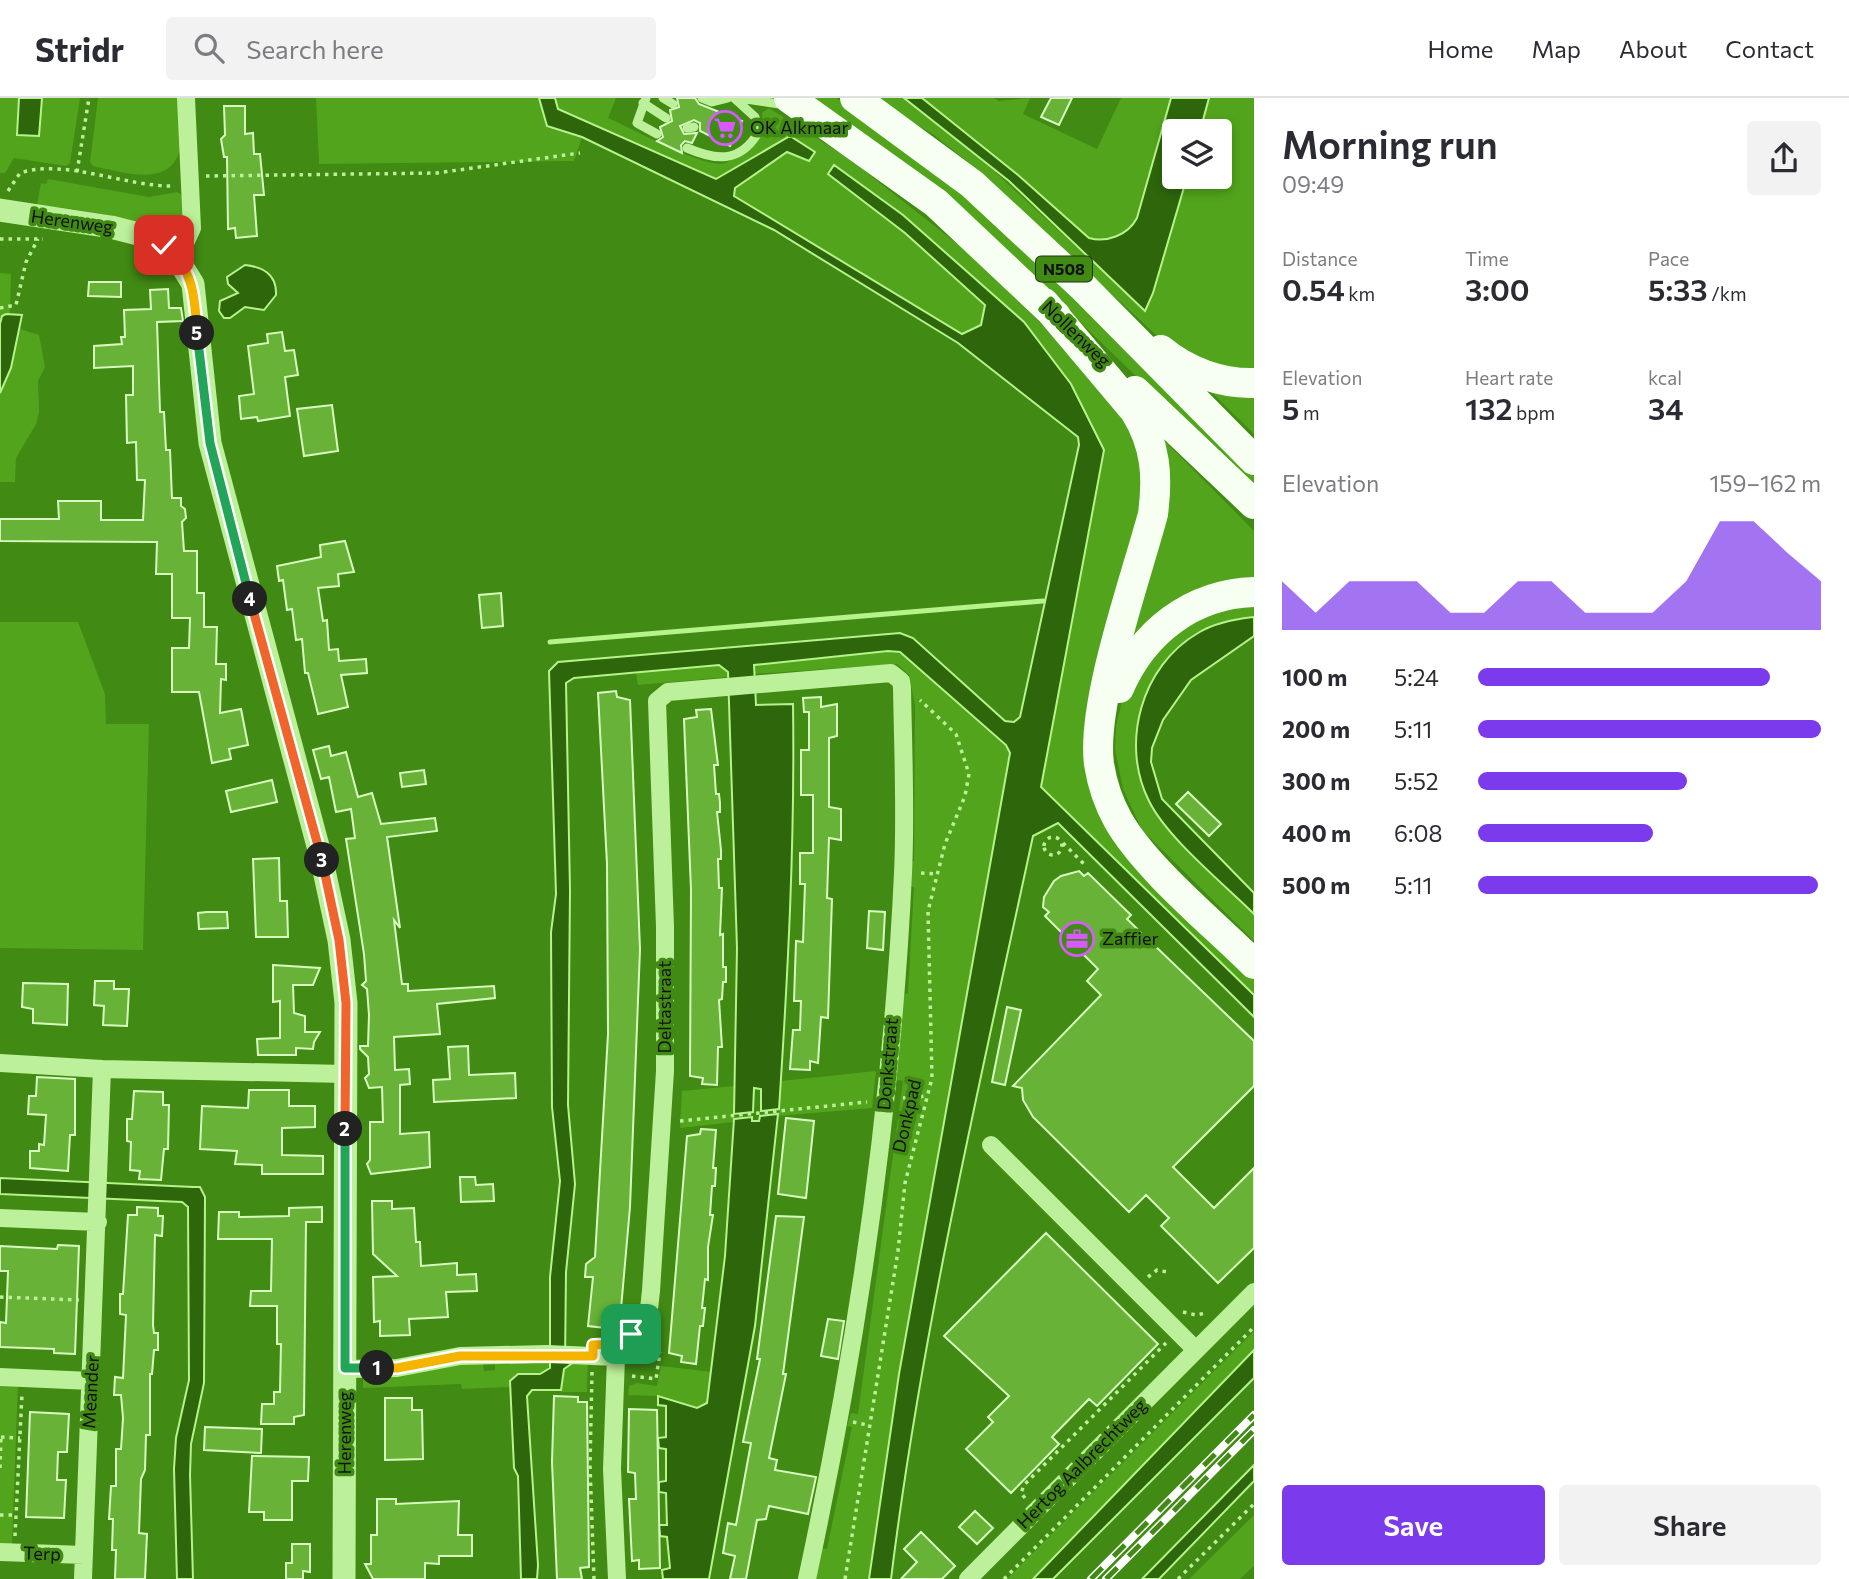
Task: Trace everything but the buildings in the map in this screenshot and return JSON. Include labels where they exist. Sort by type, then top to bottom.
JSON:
[{"type":"highway","name":"N508","points":[[855,98],[972,184],[1083,287],[1254,460]]},
{"type":"highway","name":"Nollenweg","points":[[798,103],[936,202],[1254,505]]},
{"type":"highway","points":[[1083,287],[1172,359],[1210,377],[1254,383]]},
{"type":"highway","points":[[1044,303],[1135,411],[1144,426],[1155,461],[1153,514],[1102,710],[1099,757],[1104,783],[1118,820],[1135,844],[1254,964]]},
{"type":"highway","points":[[1254,592],[1227,594],[1204,602],[1160,628],[1146,641],[1133,658],[1118,690],[1108,730],[1108,751],[1114,786],[1136,831],[1156,857],[1254,951]]},
{"type":"street","points":[[178,259],[192,228],[186,98]]},
{"type":"street","name":"Herenweg","points":[[3,202],[131,232],[164,245],[178,259],[194,291],[199,363],[216,471],[304,789],[339,940],[346,1003],[344,1579]]},
{"type":"street","name":"Deltastraat","points":[[616,1357],[640,1349],[646,1335],[662,1127],[665,927],[657,701],[668,692],[884,673],[898,678],[902,688]]},
{"type":"street","name":"Donkstraat","points":[[807,1579],[852,1356],[886,1100],[903,872],[902,688]]},
{"type":"street","points":[[0,1063],[102,1069],[346,1074]]},
{"type":"street","name":"Meander","points":[[83,1579],[102,1069]]},
{"type":"street","points":[[991,1145],[1195,1349]]},
{"type":"street","points":[[0,1218],[98,1213]]},
{"type":"street","name":"Hertog Aalbrechtweg","points":[[968,1579],[1254,1292]]},
{"type":"street","points":[[345,1368],[397,1368],[460,1356],[547,1354],[616,1357],[612,1469],[617,1579]]},
{"type":"street","points":[[0,1377],[91,1381]]},
{"type":"street","name":"Terp","points":[[7,1552],[84,1555]]},
{"type":"lane","points":[[663,98],[673,104]]},
{"type":"lane","points":[[702,98],[712,102],[727,98]]},
{"type":"lane","points":[[687,148],[712,159],[726,159],[754,140],[758,133],[755,117],[734,98]]},
{"type":"lane","points":[[739,98],[798,103]]},
{"type":"lane","points":[[657,134],[637,123],[645,101],[666,118]]},
{"type":"path","points":[[77,172],[89,98]]},
{"type":"path","points":[[3,202],[20,173],[29,170],[77,172],[154,186],[190,181],[437,173],[580,153]]},
{"type":"path","points":[[0,308],[16,305],[26,262],[38,239]]},
{"type":"path","name":"Donkpad","points":[[845,1579],[894,1278],[905,1183],[932,1077],[928,911],[942,854],[965,796],[969,774],[956,734],[923,702],[902,688]]},
{"type":"path","points":[[1062,842],[1061,850],[1057,854],[1048,854],[1044,849],[1048,838],[1054,836],[1062,842],[1086,866]]},
{"type":"path","points":[[678,1121],[928,1096]]},
{"type":"path","points":[[1136,1289],[1154,1271],[1167,1272]]},
{"type":"path","points":[[0,1297],[95,1301]]},
{"type":"path","points":[[1178,1308],[1196,1315],[1215,1309]]},
{"type":"path","points":[[1004,1579],[1254,1328]]},
{"type":"path","points":[[1023,1504],[1022,1488],[1165,1344]]},
{"type":"path","points":[[585,1355],[594,1579]]},
{"type":"path","points":[[7,1552],[16,1515],[22,1377]]},
{"type":"path","points":[[0,1468],[0,1437],[20,1438]]},
{"type":"path","points":[[1178,1579],[1254,1504]]},
{"type":"path","points":[[0,1515],[16,1515]]},
{"type":"shaded area","points":[[0,98],[19,98],[17,135],[39,136],[42,98],[80,98],[70,163],[66,166],[14,158],[5,173],[0,173]]},
{"type":"shaded area","points":[[19,98],[42,98],[39,136],[17,135]]},
{"type":"shaded area","points":[[98,98],[178,98],[182,137],[175,161],[156,174],[144,175],[93,166],[90,162]]},
{"type":"shaded area","points":[[316,98],[539,98],[547,126],[582,137],[574,161],[319,164]]},
{"type":"shaded area","points":[[539,98],[555,98],[558,109],[716,179],[790,136],[815,152],[809,161],[787,152],[735,188],[734,196],[962,334],[981,325],[985,305],[905,233],[828,174],[834,165],[903,215],[1024,322],[1071,384],[1104,450],[1041,787],[1254,995],[1254,1017],[1058,823],[1033,836],[936,1299],[891,1579],[869,1579],[899,1374],[1010,753],[1006,745],[900,652],[754,665],[756,705],[793,704],[788,957],[779,1109],[761,1111],[761,1089],[754,1088],[753,1112],[734,1114],[737,948],[728,672],[719,665],[574,678],[566,683],[570,890],[568,1105],[575,1184],[566,1272],[565,1362],[574,1362],[564,1369],[561,1390],[532,1390],[527,1396],[538,1565],[537,1579],[521,1579],[518,1476],[514,1468],[510,1381],[518,1374],[540,1374],[550,1368],[550,1277],[560,1181],[552,1107],[551,932],[556,894],[549,671],[558,662],[900,633],[913,638],[1005,721],[1014,722],[1020,717],[1079,445],[1078,437],[958,343],[774,230],[582,137],[547,126]]},
{"type":"shaded area","points":[[555,98],[616,98],[608,118],[668,147],[715,163],[730,161],[759,140],[763,127],[762,113],[769,108],[848,158],[969,253],[1121,402],[1150,475],[1095,771],[1254,973],[1254,995],[1041,787],[1104,450],[1047,350],[1024,322],[903,215],[835,165],[829,174],[905,233],[985,305],[981,325],[962,334],[734,196],[734,188],[787,152],[809,160],[814,152],[790,136],[716,179],[558,109]]},
{"type":"shaded area","points":[[808,98],[836,98],[850,106],[981,211],[1128,350],[1254,476],[1254,490],[995,240]]},
{"type":"shaded area","points":[[873,98],[904,98],[966,145],[1144,310],[1153,293],[1183,189],[1232,189],[1232,119],[1203,119],[1209,98],[1254,98],[1254,377],[1179,356],[969,163],[934,135]]},
{"type":"shaded area","points":[[904,98],[922,98],[1018,175],[1089,238],[1096,239],[1123,233],[1137,218],[1162,130],[1162,189],[1183,189],[1153,293],[1145,311],[1009,181]]},
{"type":"shaded area","points":[[922,98],[994,98],[999,101],[1030,98],[1023,114],[1097,149],[1121,98],[1171,98],[1165,119],[1162,119],[1162,130],[1137,218],[1123,233],[1110,239],[1089,239],[1018,175]]},
{"type":"shaded area","points":[[1171,98],[1209,98],[1203,119],[1165,119]]},
{"type":"shaded area","points":[[48,179],[149,197],[177,192],[182,195],[184,227],[178,238],[109,216],[37,205],[41,183],[46,184]]},
{"type":"shaded area","points":[[245,265],[268,273],[274,282],[276,295],[264,310],[245,307],[230,318],[224,318],[219,311],[220,301],[238,293],[228,284],[227,277]]},
{"type":"shaded area","points":[[0,273],[11,274],[10,314],[2,316],[0,324]]},
{"type":"shaded area","points":[[22,315],[11,368],[0,393],[0,324],[2,316]]},
{"type":"shaded area","points":[[20,329],[39,335],[45,367],[38,381],[39,412],[36,424],[16,458],[15,482],[0,482],[0,393],[11,368]]},
{"type":"shaded area","points":[[1201,382],[1254,390],[1254,434]]},
{"type":"shaded area","points":[[1157,433],[1254,531],[1254,585],[1121,666]]},
{"type":"shaded area","points":[[1254,599],[1254,617],[1225,622],[1198,633],[1178,647],[1162,665],[1141,708],[1136,755],[1140,779],[1157,815],[1182,845],[1254,914],[1254,941],[1142,830],[1123,789],[1115,749],[1116,726],[1125,689],[1176,626]]},
{"type":"shaded area","points":[[1254,617],[1254,636],[1191,680],[1163,720],[1152,748],[1151,762],[1162,799],[1254,893],[1254,914],[1182,845],[1157,815],[1140,779],[1136,755],[1141,708],[1162,665],[1178,647],[1198,633],[1225,622]]},
{"type":"shaded area","points":[[0,622],[78,622],[105,694],[106,724],[149,724],[143,950],[0,948]]},
{"type":"shaded area","points":[[888,651],[905,655],[1006,745],[1011,759],[911,1310],[869,1579],[815,1579],[822,1548],[827,1549],[852,1427],[847,1426],[851,1413],[858,1414],[903,1081],[896,1080],[901,996],[908,993],[914,887],[908,886],[908,862],[914,861],[915,706],[909,675],[897,664],[754,674],[753,666],[758,662]]},
{"type":"shaded area","points":[[719,665],[726,669],[728,677],[638,685],[636,673]]},
{"type":"shaded area","points":[[876,1071],[872,1108],[778,1116],[781,1081]]},
{"type":"shaded area","points":[[734,1086],[734,1122],[680,1128],[682,1091]]},
{"type":"shaded area","points":[[778,1114],[755,1326],[709,1579],[663,1579],[662,1570],[670,1568],[667,1537],[660,1536],[659,1525],[667,1525],[666,1493],[659,1492],[659,1482],[666,1481],[666,1449],[659,1448],[658,1438],[666,1437],[666,1406],[658,1405],[658,1396],[697,1408],[707,1403],[725,1256],[734,1119],[752,1117],[752,1121],[759,1121],[760,1116]]},
{"type":"shaded area","points":[[0,1178],[200,1187],[205,1197],[204,1383],[191,1444],[190,1475],[193,1579],[177,1579],[174,1469],[176,1438],[189,1380],[188,1207],[182,1202],[0,1194]]},
{"type":"shaded area","points":[[1254,1331],[1254,1350],[1033,1579],[1007,1579]]},
{"type":"shaded area","points":[[1254,1350],[1254,1378],[1053,1579],[1033,1579]]},
{"type":"shaded area","points":[[495,1362],[551,1362],[546,1372],[516,1375],[510,1381],[511,1387],[462,1389],[461,1384],[363,1388],[363,1377],[471,1363],[483,1363],[484,1371],[495,1370]]},
{"type":"shaded area","points":[[574,1362],[588,1362],[587,1392],[561,1392],[564,1369]]},
{"type":"shaded area","points":[[661,1366],[712,1372],[707,1403],[697,1408],[658,1396],[628,1395],[629,1386],[637,1383],[657,1386]]},
{"type":"shaded area","points":[[0,1384],[18,1384],[12,1545],[0,1545]]},
{"type":"shaded area","points":[[1254,1465],[1254,1481],[1159,1579],[1142,1579]]},
{"type":"shaded area","points":[[1254,1515],[1254,1566],[1240,1579],[1189,1579]]},
{"type":"waterway","points":[[550,642],[1043,601]]},
{"type":"railway","points":[[1091,1579],[1254,1415]]},
{"type":"railway","points":[[1106,1579],[1254,1430]]},
{"type":"place","name":"OK Alkmaar","points":[[725,128]]},
{"type":"place","name":"Zaffier","points":[[1077,939]]},
{"type":"route","points":[[164,245],[172,250],[193,284],[199,363],[216,471],[304,789],[339,940],[346,1003],[345,1368],[397,1368],[460,1356],[593,1356],[593,1345],[618,1346],[627,1342],[631,1334]]}]
